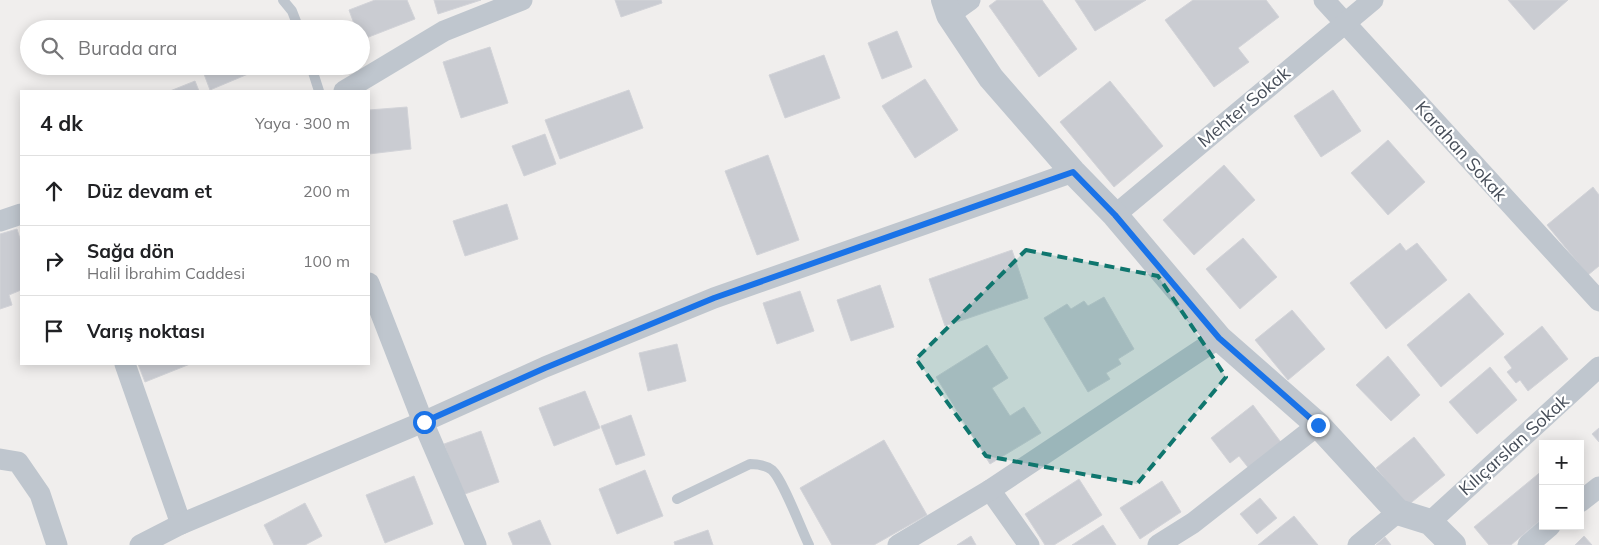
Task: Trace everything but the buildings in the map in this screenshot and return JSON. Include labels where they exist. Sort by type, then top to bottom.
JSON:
[{"type":"street","points":[[346,90],[444,31],[522,0]]},
{"type":"street","points":[[970,0],[947,8],[991,78],[1073,172],[1115,215],[1219,338],[1318,425],[1398,512],[1430,522],[1453,545]]},
{"type":"street","name":"Karahan Sokak","points":[[1324,0],[1599,301]]},
{"type":"street","name":"Mehter Sokak","points":[[1115,215],[1373,0]]},
{"type":"street","points":[[140,545],[181,524],[424,422],[545,368],[714,298],[1073,172]]},
{"type":"street","points":[[0,221],[20,214]]},
{"type":"street","points":[[370,286],[424,422],[476,545]]},
{"type":"street","points":[[898,545],[990,490],[1219,338]]},
{"type":"street","points":[[125,365],[181,524]]},
{"type":"street","name":"Kılıçarslan Sokak","points":[[1430,522],[1599,367]]},
{"type":"street","points":[[1158,545],[1193,523],[1318,425]]},
{"type":"street","points":[[0,459],[18,462],[40,494],[57,545]]},
{"type":"street","points":[[1584,499],[1599,486]]},
{"type":"street","points":[[990,490],[1029,545]]},
{"type":"street","points":[[1358,545],[1398,512]]},
{"type":"street","points":[[1528,545],[1545,530]]},
{"type":"lane","points":[[283,0],[292,11],[296,20]]},
{"type":"lane","points":[[314,75],[319,90]]},
{"type":"lane","points":[[677,499],[750,464],[759,464],[767,467],[777,476],[809,545]]},
{"type":"highlighted area","points":[[1026,250],[1158,276],[1226,377],[1137,484],[986,456],[916,359]]},
{"type":"route","points":[[424,422],[545,368],[714,298],[1073,172],[1115,215],[1219,338],[1318,425]]}]
